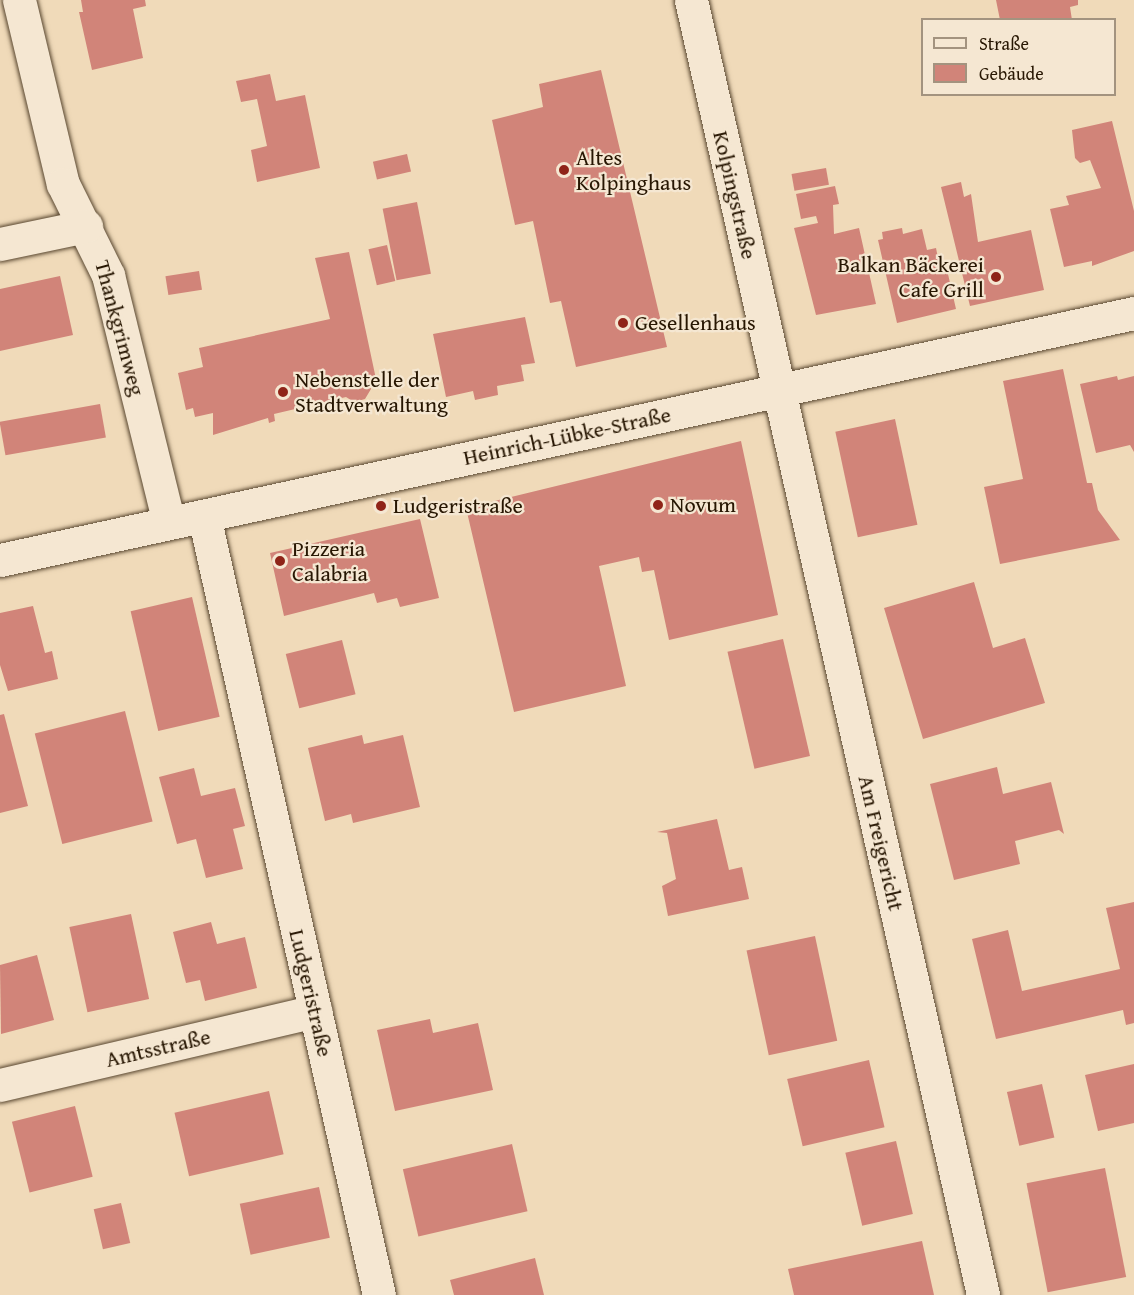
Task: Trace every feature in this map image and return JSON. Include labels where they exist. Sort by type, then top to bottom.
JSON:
[{"type":"street","name":"Thankgrimweg","points":[[19,0],[60,176],[108,275],[169,523]]},
{"type":"street","name":"Kolpingstraße","points":[[691,0],[779,390]]},
{"type":"street","points":[[0,244],[86,226]]},
{"type":"street","name":"Heinrich-Lübke-Straße","points":[[0,560],[1134,313]]},
{"type":"street","name":"Am Freigericht","points":[[779,390],[983,1295]]},
{"type":"street","name":"Ludgeristraße","points":[[204,516],[379,1295]]},
{"type":"street","name":"Amtsstraße","points":[[0,1085],[315,1011]]},
{"type":"building","points":[[81,0],[145,0],[146,6],[133,9],[143,58],[92,70],[79,12],[83,12]]},
{"type":"building","points":[[996,0],[1078,0],[1078,5],[1070,7],[1072,18],[1000,18]]},
{"type":"building","name":"Altes Kolpinghaus","points":[[601,70],[667,347],[576,367],[561,301],[550,303],[533,221],[515,225],[492,120],[543,107],[539,84]]},
{"type":"building","points":[[270,74],[276,101],[305,95],[320,168],[257,182],[251,150],[267,146],[257,99],[241,102],[236,81]]},
{"type":"building","points":[[1112,121],[1134,211],[1134,251],[1092,266],[1092,261],[1064,267],[1050,209],[1069,205],[1066,196],[1101,188],[1090,160],[1080,163],[1075,158],[1072,130]]},
{"type":"building","points":[[407,154],[411,172],[377,179],[373,162]]},
{"type":"building","points":[[826,168],[829,185],[794,191],[792,174]]},
{"type":"building","points":[[961,182],[964,197],[971,194],[978,242],[1031,230],[1044,290],[970,306],[941,187]]},
{"type":"building","points":[[835,186],[839,204],[833,205],[834,234],[859,228],[876,304],[816,315],[794,228],[818,223],[816,216],[801,219],[796,194]]},
{"type":"building","points":[[417,202],[431,274],[397,280],[383,209]]},
{"type":"building","points":[[902,228],[903,234],[922,229],[927,250],[936,248],[939,263],[945,261],[956,309],[897,323],[878,240],[883,239],[882,232]]},
{"type":"building","points":[[387,245],[395,281],[377,285],[368,249]]},
{"type":"building","points":[[349,252],[376,379],[369,381],[371,389],[365,399],[354,402],[346,397],[274,414],[275,421],[269,423],[268,418],[213,435],[213,413],[195,417],[193,408],[186,410],[178,373],[203,367],[199,348],[330,319],[315,258]]},
{"type":"building","points":[[199,271],[202,290],[168,295],[165,276]]},
{"type":"building","points":[[60,276],[73,335],[0,351],[0,289]]},
{"type":"building","points":[[525,317],[535,363],[521,365],[524,381],[497,386],[498,395],[475,400],[473,391],[446,397],[433,334]]},
{"type":"building","points":[[1063,369],[1087,483],[1092,483],[1098,510],[1120,540],[1000,564],[984,487],[1023,479],[1003,381]]},
{"type":"building","points":[[1117,376],[1118,380],[1134,376],[1134,452],[1130,445],[1096,453],[1080,384]]},
{"type":"building","points":[[100,404],[106,437],[5,455],[0,422]]},
{"type":"building","points":[[895,419],[917,525],[858,537],[835,432]]},
{"type":"building","points":[[741,441],[778,615],[669,640],[654,570],[642,572],[639,557],[599,566],[626,686],[514,712],[466,508]]},
{"type":"building","points":[[420,519],[439,598],[400,607],[397,598],[377,603],[374,593],[284,616],[270,553]]},
{"type":"building","points":[[974,582],[993,648],[1025,638],[1045,703],[923,739],[884,608]]},
{"type":"building","points":[[192,597],[220,717],[158,731],[131,611]]},
{"type":"building","points":[[33,606],[45,653],[52,651],[58,679],[8,691],[0,665],[0,613]]},
{"type":"building","points":[[783,639],[810,756],[754,769],[727,652]]},
{"type":"building","points":[[342,640],[356,694],[299,708],[286,654]]},
{"type":"building","points":[[125,711],[153,822],[62,844],[35,733]]},
{"type":"building","points":[[4,714],[28,806],[0,813],[0,715]]},
{"type":"building","points":[[362,735],[364,744],[403,735],[420,807],[353,823],[351,814],[325,821],[308,748]]},
{"type":"building","points":[[997,767],[1003,794],[1051,782],[1064,834],[1059,830],[1015,841],[1020,864],[954,880],[930,784]]},
{"type":"building","points":[[194,768],[201,796],[235,788],[245,826],[233,829],[243,869],[206,878],[196,839],[177,844],[159,777]]},
{"type":"building","points":[[717,819],[729,870],[742,867],[749,899],[668,916],[662,886],[676,879],[667,833],[657,832]]},
{"type":"building","points":[[1134,902],[1134,1023],[1126,1025],[1123,1010],[996,1039],[972,939],[1008,930],[1022,991],[1120,969],[1106,908]]},
{"type":"building","points":[[131,914],[149,999],[87,1012],[69,927]]},
{"type":"building","points":[[211,922],[217,944],[245,937],[257,988],[205,1001],[200,980],[186,983],[173,932]]},
{"type":"building","points":[[815,936],[837,1041],[769,1055],[747,951]]},
{"type":"building","points":[[37,955],[54,1020],[1,1034],[0,965]]},
{"type":"building","points":[[430,1019],[433,1033],[478,1023],[493,1090],[395,1111],[377,1030]]},
{"type":"building","points":[[869,1060],[885,1127],[803,1146],[787,1079]]},
{"type":"building","points":[[1134,1064],[1134,1123],[1098,1131],[1085,1075]]},
{"type":"building","points":[[1042,1084],[1054,1138],[1019,1146],[1007,1092]]},
{"type":"building","points":[[269,1091],[284,1154],[189,1176],[174,1113]]},
{"type":"building","points":[[75,1106],[93,1177],[30,1193],[12,1122]]},
{"type":"building","points":[[896,1141],[913,1214],[862,1226],[845,1153]]},
{"type":"building","points":[[512,1144],[528,1211],[418,1236],[403,1169]]},
{"type":"building","points":[[1105,1168],[1126,1277],[1048,1292],[1026,1183]]},
{"type":"building","points":[[319,1187],[330,1238],[251,1255],[240,1204]]},
{"type":"building","points":[[121,1203],[130,1243],[103,1249],[94,1209]]},
{"type":"building","points":[[922,1241],[934,1295],[794,1295],[788,1269]]},
{"type":"building","points":[[535,1258],[544,1295],[454,1295],[450,1280]]},
{"type":"place","name":"Altes Kolpinghaus","points":[[564,170]]},
{"type":"place","name":"Balkan Bäckerei Cafe Grill","points":[[996,277]]},
{"type":"place","name":"Gesellenhaus","points":[[623,323]]},
{"type":"place","name":"Nebenstelle der Stadtverwaltung","points":[[283,392]]},
{"type":"place","name":"Novum","points":[[658,505]]},
{"type":"place","name":"Ludgeristraße","points":[[381,506]]},
{"type":"place","name":"Pizzeria Calabria","points":[[280,561]]}]
